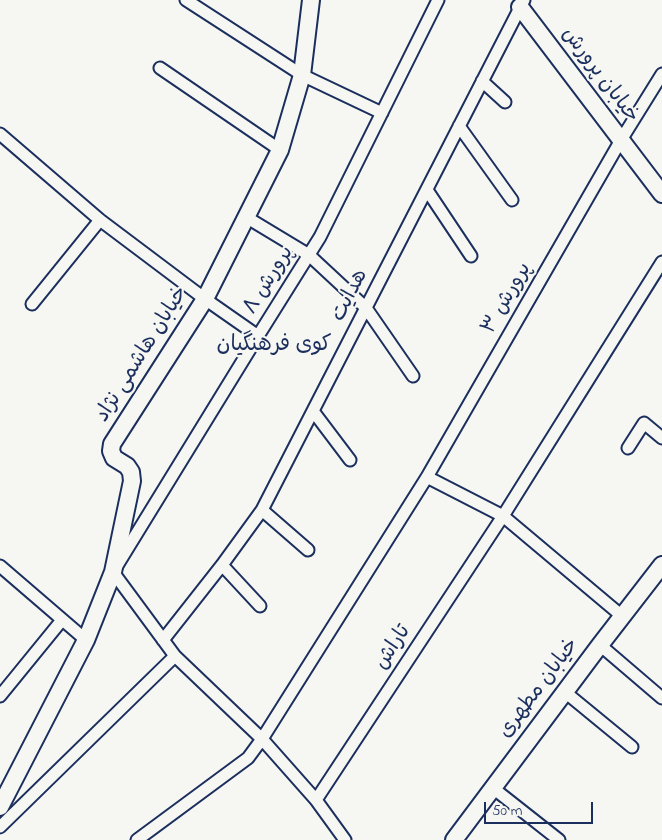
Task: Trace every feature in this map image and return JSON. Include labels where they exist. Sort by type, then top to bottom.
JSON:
[{"type":"street","points":[[186,0],[302,75],[382,114]]},
{"type":"street","name":"خیابان هاشمی نژاد","points":[[0,807],[86,640],[114,572],[132,481],[131,472],[127,466],[114,458],[110,451],[112,444],[205,299],[280,150],[302,75],[311,0]]},
{"type":"street","name":"پرورش ۸","points":[[114,572],[320,237],[382,114],[433,2]]},
{"type":"street","name":"هدایت","points":[[163,640],[262,510],[482,81],[520,2]]},
{"type":"street","name":"خیابان پرورش","points":[[520,2],[662,194]]},
{"type":"street","points":[[160,68],[280,150]]},
{"type":"street","name":"پرورش ۳","points":[[136,840],[248,758],[262,739],[427,477],[621,140],[662,74]]},
{"type":"street","points":[[482,81],[505,102]]},
{"type":"street","points":[[459,126],[512,200]]},
{"type":"street","points":[[0,134],[100,220],[205,299],[258,336]]},
{"type":"street","points":[[426,190],[471,256]]},
{"type":"street","points":[[246,217],[309,255],[366,308],[413,376]]},
{"type":"street","points":[[32,304],[100,220]]},
{"type":"street","name":"تاراش","points":[[316,800],[503,516],[662,262]]},
{"type":"street","points":[[313,411],[350,460]]},
{"type":"street","points":[[628,448],[644,424],[662,438]]},
{"type":"street","points":[[427,477],[503,516],[622,616]]},
{"type":"street","points":[[262,510],[308,550]]},
{"type":"street","points":[[222,565],[260,606]]},
{"type":"street","name":"خیابان مطهری","points":[[454,840],[662,565]]},
{"type":"street","points":[[0,566],[86,640]]},
{"type":"street","points":[[114,572],[175,656],[262,739],[316,800],[346,840]]},
{"type":"street","points":[[0,696],[62,620]]},
{"type":"street","points":[[600,645],[662,698]]},
{"type":"street","points":[[0,827],[175,656]]},
{"type":"street","points":[[565,692],[632,747]]},
{"type":"street","points":[[493,788],[559,840]]},
{"type":"district","name":"کوی فرهنگیان","points":[[274,346]]}]
